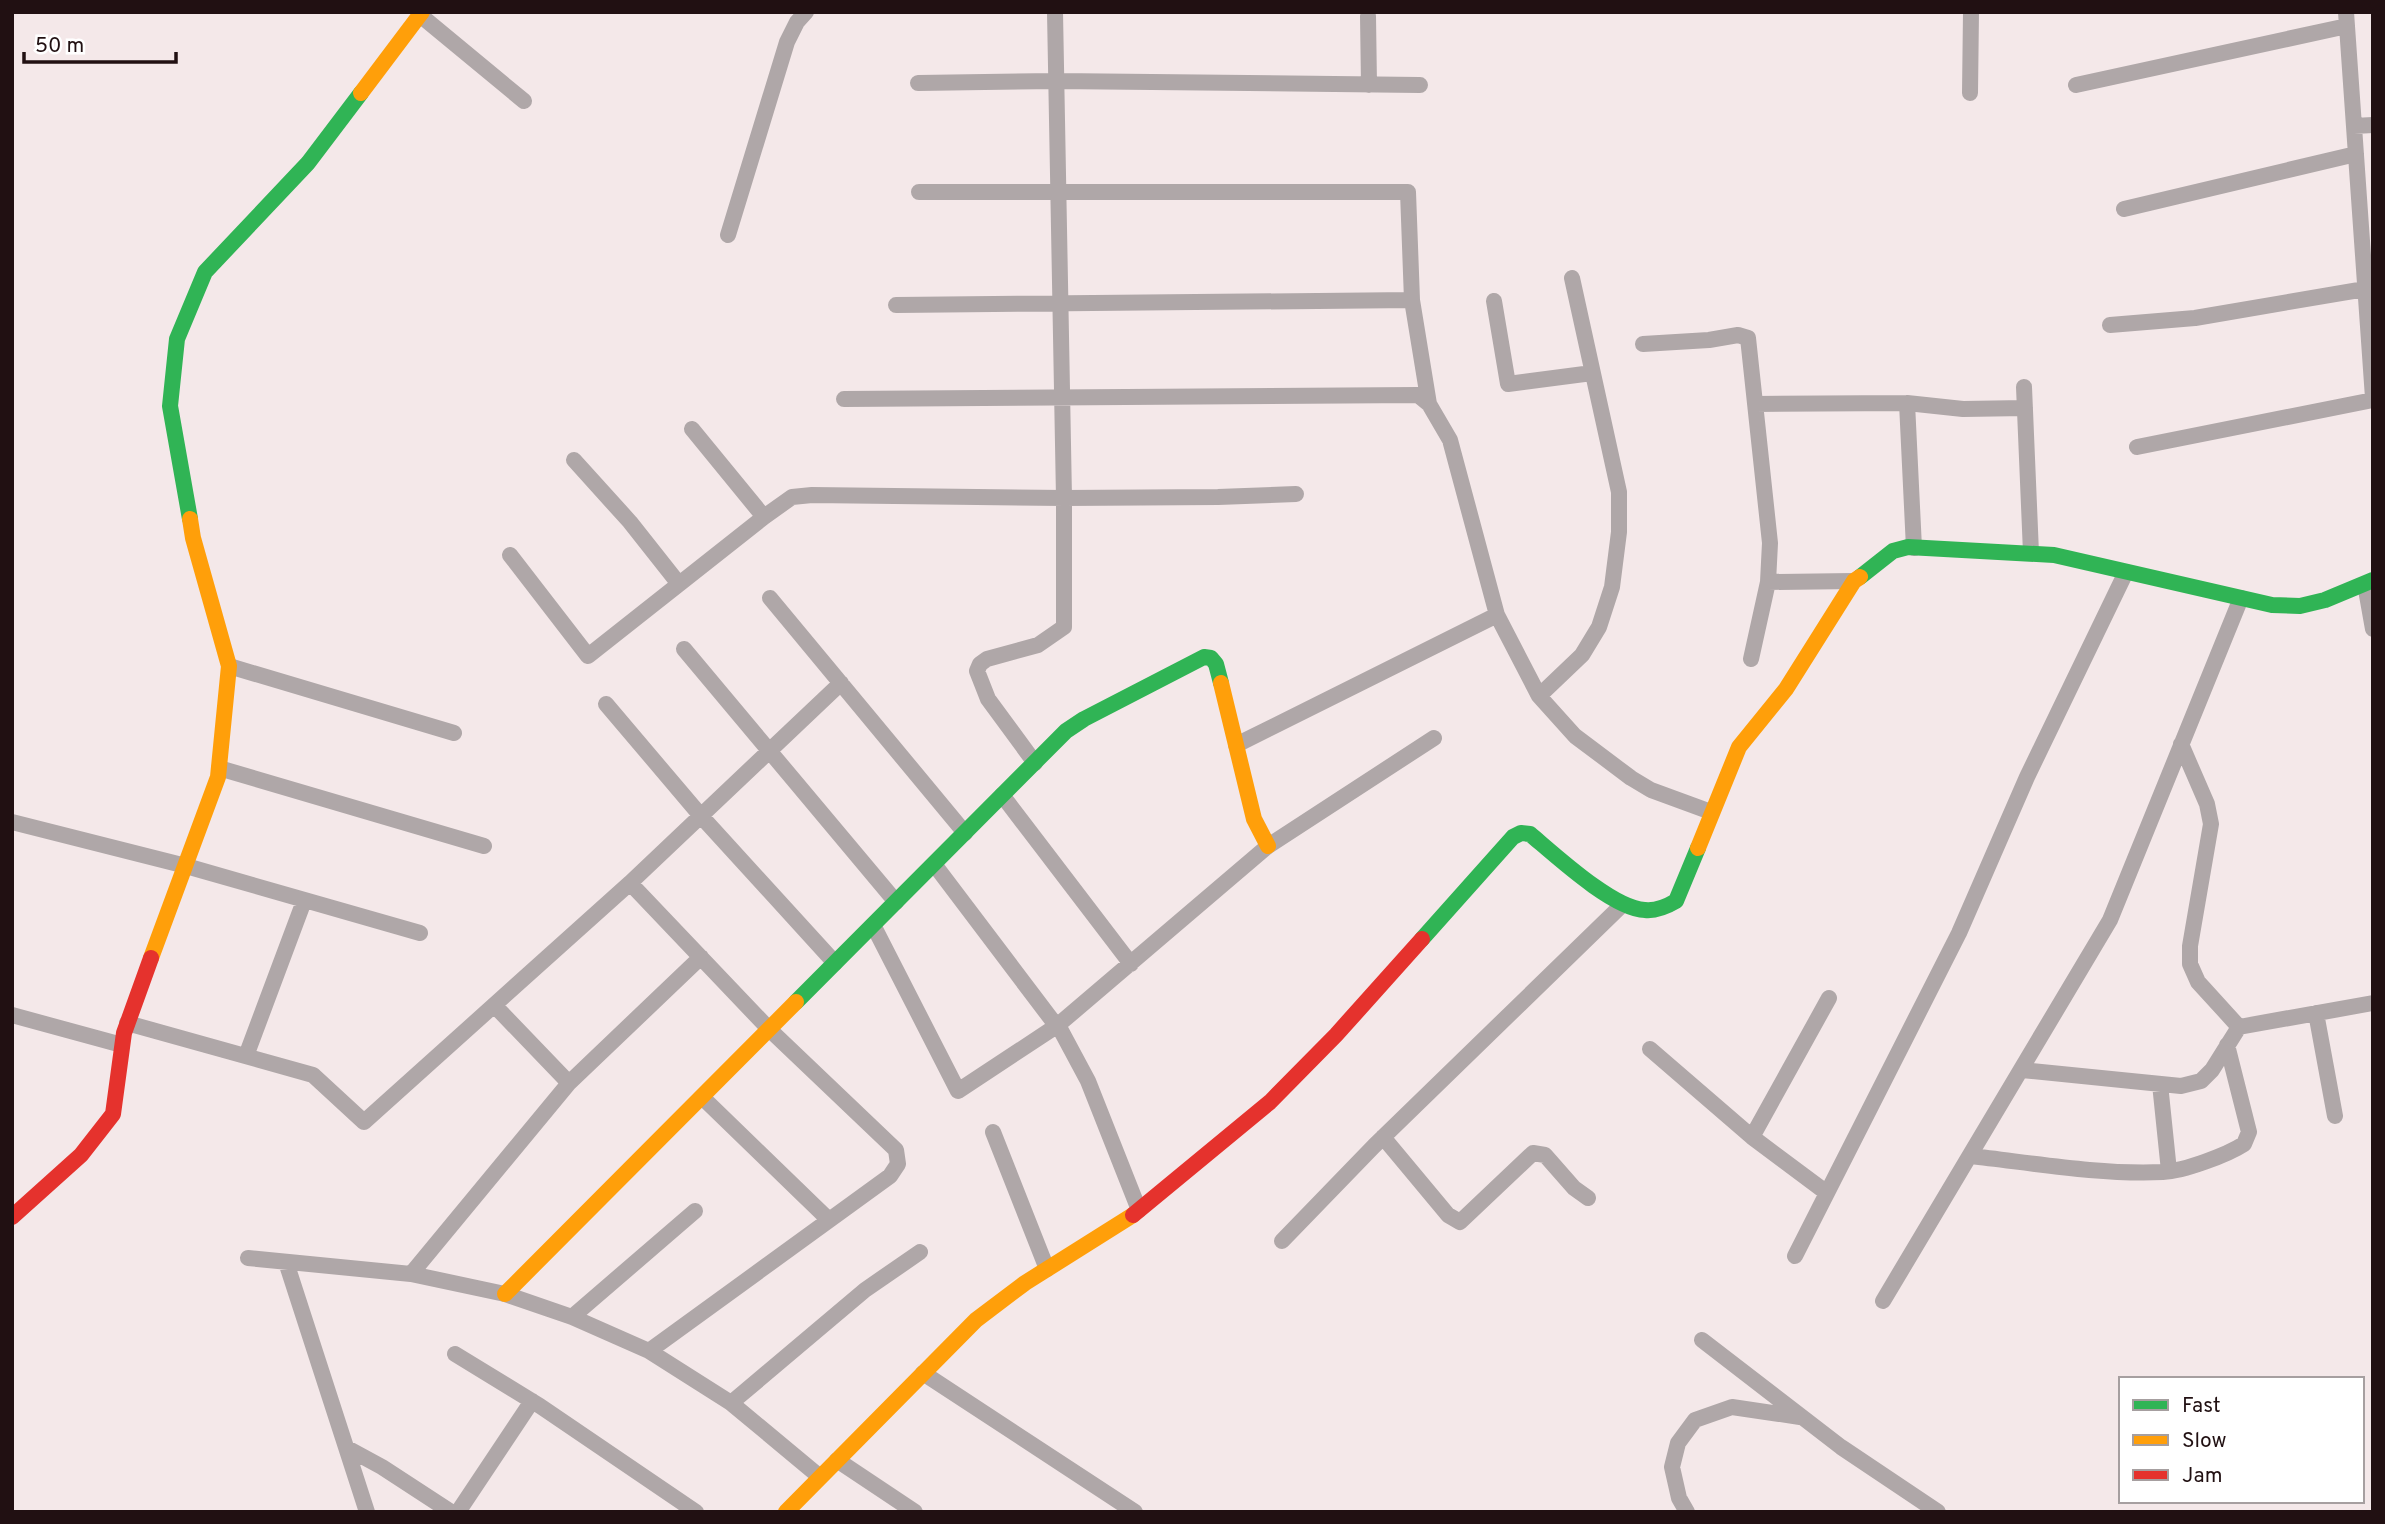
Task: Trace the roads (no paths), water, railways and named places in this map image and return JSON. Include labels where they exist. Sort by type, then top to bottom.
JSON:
[{"type":"street","points":[[728,235],[787,42],[797,22],[806,12]]},
{"type":"street","points":[[1035,763],[988,699],[977,671],[980,664],[987,659],[1038,645],[1064,627],[1055,12]]},
{"type":"street","points":[[1970,93],[1971,12]]},
{"type":"street","points":[[12,1217],[81,1155],[113,1114],[127,1023],[218,777],[229,666],[193,538],[170,406],[177,339],[205,272],[308,163],[421,14],[524,101]]},
{"type":"street","points":[[1368,16],[1369,85]]},
{"type":"street","points":[[2076,85],[2347,19],[2356,154],[2366,212],[2365,289],[2373,399],[2137,447]]},
{"type":"street","points":[[918,83],[1056,81],[1420,85]]},
{"type":"street","points":[[2354,126],[2373,125]]},
{"type":"street","points":[[2124,209],[2356,154]]},
{"type":"street","points":[[919,192],[1408,192],[1412,300],[1429,404]]},
{"type":"street","points":[[1539,696],[1582,655],[1600,627],[1612,587],[1619,532],[1619,492],[1572,278]]},
{"type":"street","points":[[2110,325],[2195,318],[2365,289]]},
{"type":"street","points":[[896,305],[1412,300]]},
{"type":"street","points":[[1494,301],[1508,384],[1592,373]]},
{"type":"street","points":[[1643,344],[1709,340],[1738,335],[1748,338],[1770,542],[1768,582],[1751,659]]},
{"type":"street","points":[[2024,387],[2031,553]]},
{"type":"street","points":[[844,399],[1418,395],[1429,404],[1450,440],[1497,615],[1539,696],[1575,736],[1631,778],[1651,790],[1711,812]]},
{"type":"street","points":[[1755,404],[1908,402],[1963,409],[2025,408]]},
{"type":"street","points":[[1908,402],[1914,548]]},
{"type":"street","points":[[692,429],[764,517]]},
{"type":"street","points":[[574,460],[630,522],[679,584]]},
{"type":"street","points":[[510,555],[588,656],[792,497],[1064,498],[1296,494]]},
{"type":"street","points":[[786,1512],[976,1320],[1025,1283],[1126,1221],[1270,1102],[1335,1035],[1513,837],[1521,833],[1530,834],[1622,905],[1641,911],[1664,908],[1676,901],[1739,747],[1786,689],[1854,581],[1893,551],[1914,548],[2054,555],[2272,605],[2300,606],[2325,600],[2369,582],[2373,629]]},
{"type":"street","points":[[1795,1256],[1959,933],[2027,777],[2126,572]]},
{"type":"street","points":[[1768,582],[1854,581]]},
{"type":"street","points":[[770,598],[965,833]]},
{"type":"street","points":[[1884,1301],[2110,920],[2241,598]]},
{"type":"street","points":[[1236,745],[1497,615]]},
{"type":"street","points":[[684,649],[896,902]]},
{"type":"street","points":[[505,1294],[1066,731],[1084,719],[1204,657],[1211,658],[1216,664],[1254,819],[1268,846]]},
{"type":"street","points":[[229,666],[454,733]]},
{"type":"street","points":[[127,1023],[313,1075],[364,1122],[630,883],[841,683]]},
{"type":"street","points":[[606,704],[701,816],[835,963]]},
{"type":"street","points":[[873,925],[958,1091],[1058,1025],[1268,846],[1434,738]]},
{"type":"street","points":[[2182,744],[2207,804],[2211,824],[2190,946],[2190,964],[2198,982],[2239,1027]]},
{"type":"street","points":[[219,768],[484,846]]},
{"type":"street","points":[[1002,795],[1131,964]]},
{"type":"street","points":[[12,822],[186,866],[420,933]]},
{"type":"street","points":[[934,864],[1058,1025],[1088,1081],[1139,1210]]},
{"type":"street","points":[[630,883],[769,1029],[896,1150],[898,1164],[890,1176],[649,1350]]},
{"type":"street","points":[[246,1056],[304,901]]},
{"type":"street","points":[[1282,1241],[1383,1137],[1622,905]]},
{"type":"street","points":[[411,1274],[569,1083],[701,957]]},
{"type":"street","points":[[1752,1137],[1829,998]]},
{"type":"street","points":[[2022,1070],[2181,1086],[2201,1081],[2239,1027],[2373,1003]]},
{"type":"street","points":[[494,1005],[569,1083]]},
{"type":"street","points":[[2316,1013],[2335,1116]]},
{"type":"street","points":[[12,1015],[122,1045]]},
{"type":"street","points":[[1971,1156],[2076,1169],[2169,1171],[2221,1156],[2244,1144],[2249,1132],[2227,1045]]},
{"type":"street","points":[[1650,1049],[1752,1137],[1827,1193]]},
{"type":"street","points":[[2160,1084],[2169,1171]]},
{"type":"street","points":[[702,1097],[829,1220]]},
{"type":"street","points":[[993,1132],[1047,1269]]},
{"type":"street","points":[[1383,1137],[1448,1215],[1460,1222],[1533,1153],[1545,1155],[1574,1188],[1588,1198]]},
{"type":"street","points":[[572,1317],[695,1211]]},
{"type":"street","points":[[732,1403],[865,1290],[920,1252]]},
{"type":"street","points":[[248,1258],[411,1274],[505,1294],[572,1317],[649,1350],[732,1403],[820,1477]]},
{"type":"street","points":[[286,1262],[367,1512]]},
{"type":"street","points":[[1702,1340],[1841,1447],[1938,1512]]},
{"type":"street","points":[[455,1354],[532,1401],[696,1512]]},
{"type":"street","points":[[923,1373],[1135,1512]]},
{"type":"street","points":[[458,1512],[532,1401]]},
{"type":"street","points":[[1687,1512],[1679,1498],[1672,1466],[1678,1443],[1695,1420],[1732,1407],[1803,1418]]},
{"type":"street","points":[[347,1448],[382,1467],[451,1512]]},
{"type":"street","points":[[838,1460],[915,1512]]}]
